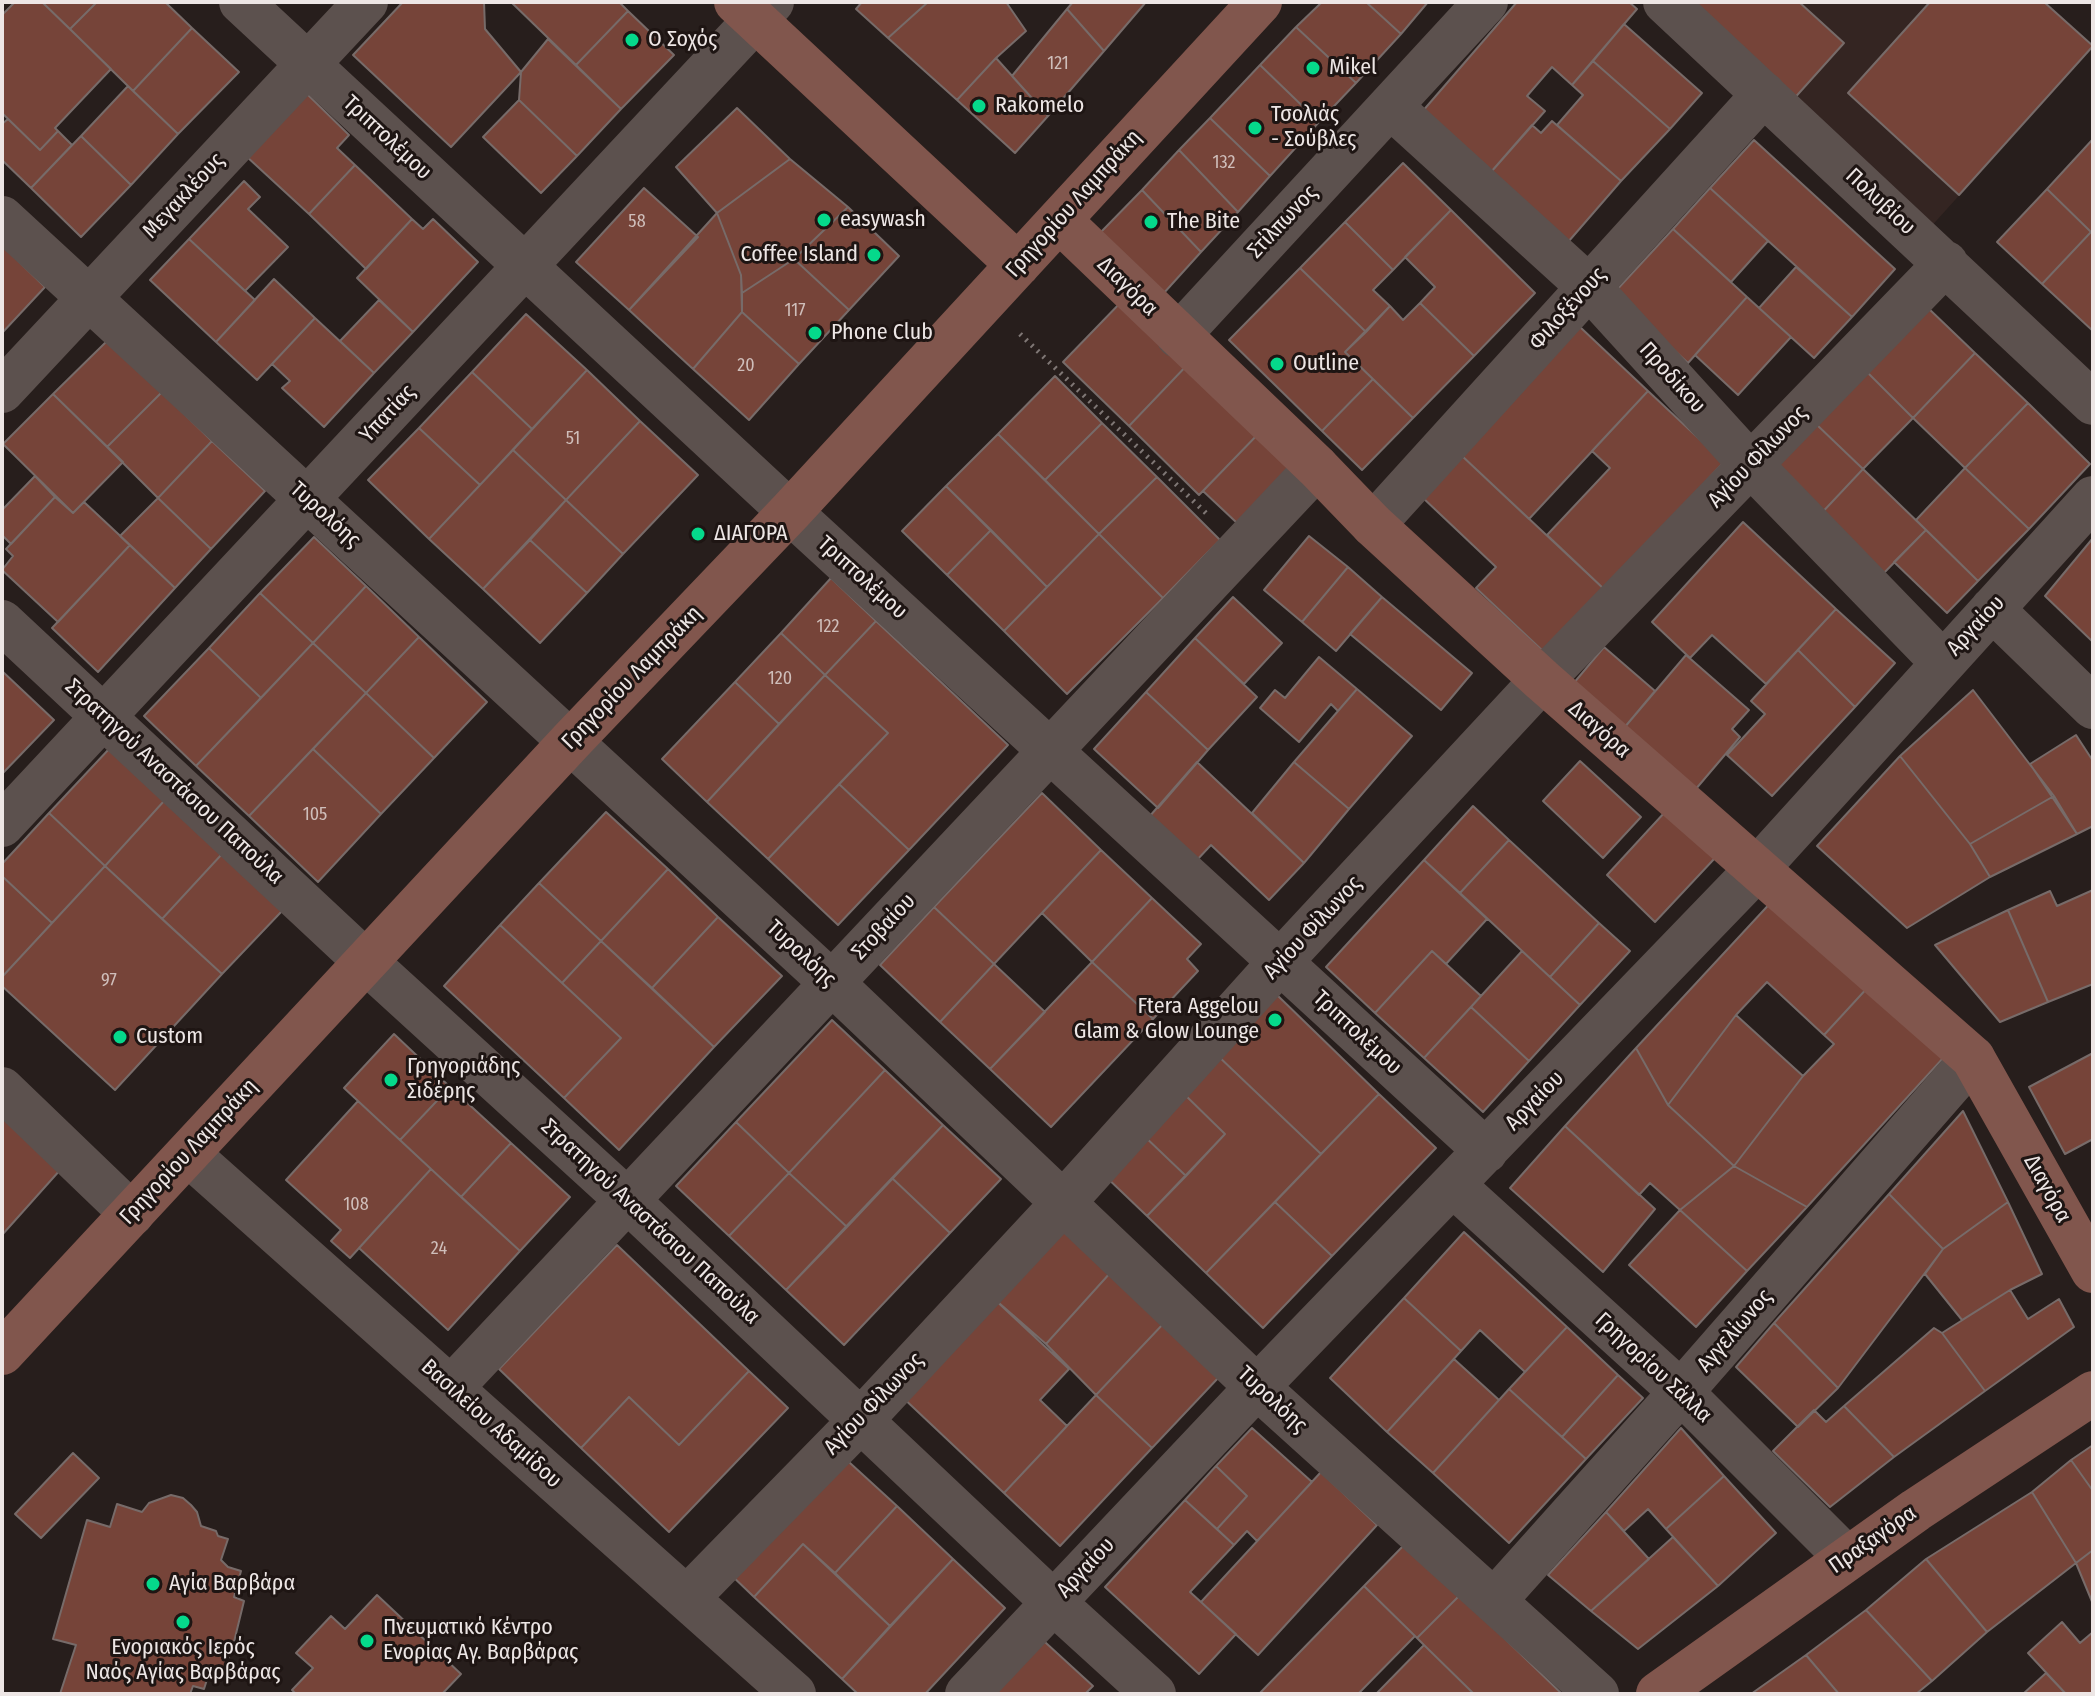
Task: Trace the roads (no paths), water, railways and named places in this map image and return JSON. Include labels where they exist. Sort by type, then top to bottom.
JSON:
[{"type":"main road","name":"Γρηγορίου Λαμπράκη","points":[[2,1353],[365,961],[790,512],[1060,221],[1246,7]]},
{"type":"main road","points":[[754,8],[1018,265]]},
{"type":"main road","name":"Διαγόρα","points":[[1060,221],[1317,467],[1373,525],[1542,680],[1973,1058],[2093,1271]]},
{"type":"main road","name":"Πραξαγόρα","points":[[1658,1694],[1847,1558],[2093,1393]]},
{"type":"street","name":"Τριπτολέμου","points":[[241,2],[790,512],[1486,1151]]},
{"type":"street","name":"Μεγακλέους","points":[[2,391],[366,2]]},
{"type":"street","name":"Στίλπωνος","points":[[1178,336],[1486,2]]},
{"type":"street","name":"Πολυβίου","points":[[1665,2],[2093,403]]},
{"type":"street","name":"Υπατίας","points":[[2,825],[525,266],[754,8]]},
{"type":"street","name":"Φιλοξένους","points":[[1373,525],[1764,94]]},
{"type":"street","name":"Προδίκου","points":[[1390,106],[1589,287],[1751,465],[1942,662]]},
{"type":"street","name":"Τυρολόης","points":[[2,218],[572,740],[1257,1387],[1597,1694]]},
{"type":"street","name":"Αγίου Φίλωνος","points":[[687,1598],[862,1419],[1542,680],[1946,263]]},
{"type":"street","name":"Στοβαίου","points":[[451,1388],[1317,467]]},
{"type":"street","name":"Αργαίου","points":[[967,1694],[1257,1387],[1757,869],[2093,498]]},
{"type":"street","points":[[1992,609],[2093,707]]},
{"type":"street","name":"Στρατηγού Αναστάσιου Παπούλα","points":[[2,622],[365,961],[627,1200],[1154,1694]]},
{"type":"street","name":"Αγγελίωνος","points":[[1494,1601],[1973,1058]]},
{"type":"street","points":[[2,1089],[132,1214]]},
{"type":"street","name":"Βασιλείου Αδαμίδου","points":[[188,1154],[794,1694]]},
{"type":"street","name":"Γρηγορίου Σάλλα","points":[[1453,1185],[1681,1392],[1847,1558]]},
{"type":"place","name":"Ο Σοχός","points":[[632,40]]},
{"type":"place","name":"Mikel","points":[[1313,68]]},
{"type":"place","name":"Rakomelo","points":[[979,106]]},
{"type":"place","name":"Τσολιάς - Σούβλες","points":[[1255,128]]},
{"type":"place","name":"easywash","points":[[824,220]]},
{"type":"place","name":"The Bite","points":[[1151,222]]},
{"type":"place","name":"Coffee Island","points":[[874,255]]},
{"type":"place","name":"Phone Club","points":[[815,333]]},
{"type":"place","name":"Outline","points":[[1277,364]]},
{"type":"place","name":"ΔΙΑΓΟΡΑ","points":[[698,534]]},
{"type":"place","name":"Ftera Aggelou Glam & Glow Lounge","points":[[1275,1020]]},
{"type":"place","name":"Custom","points":[[120,1037]]},
{"type":"place","name":"Γρηγοριάδης Σιδέρης","points":[[391,1080]]},
{"type":"place","name":"Αγία Βαρβάρα","points":[[153,1584]]},
{"type":"place","name":"Ενοριακός Ιερός Ναός Αγίας Βαρβάρας","points":[[183,1622]]},
{"type":"place","name":"Πνευματικό Κέντρο Ενορίας Αγ. Βαρβάρας","points":[[367,1641]]}]
